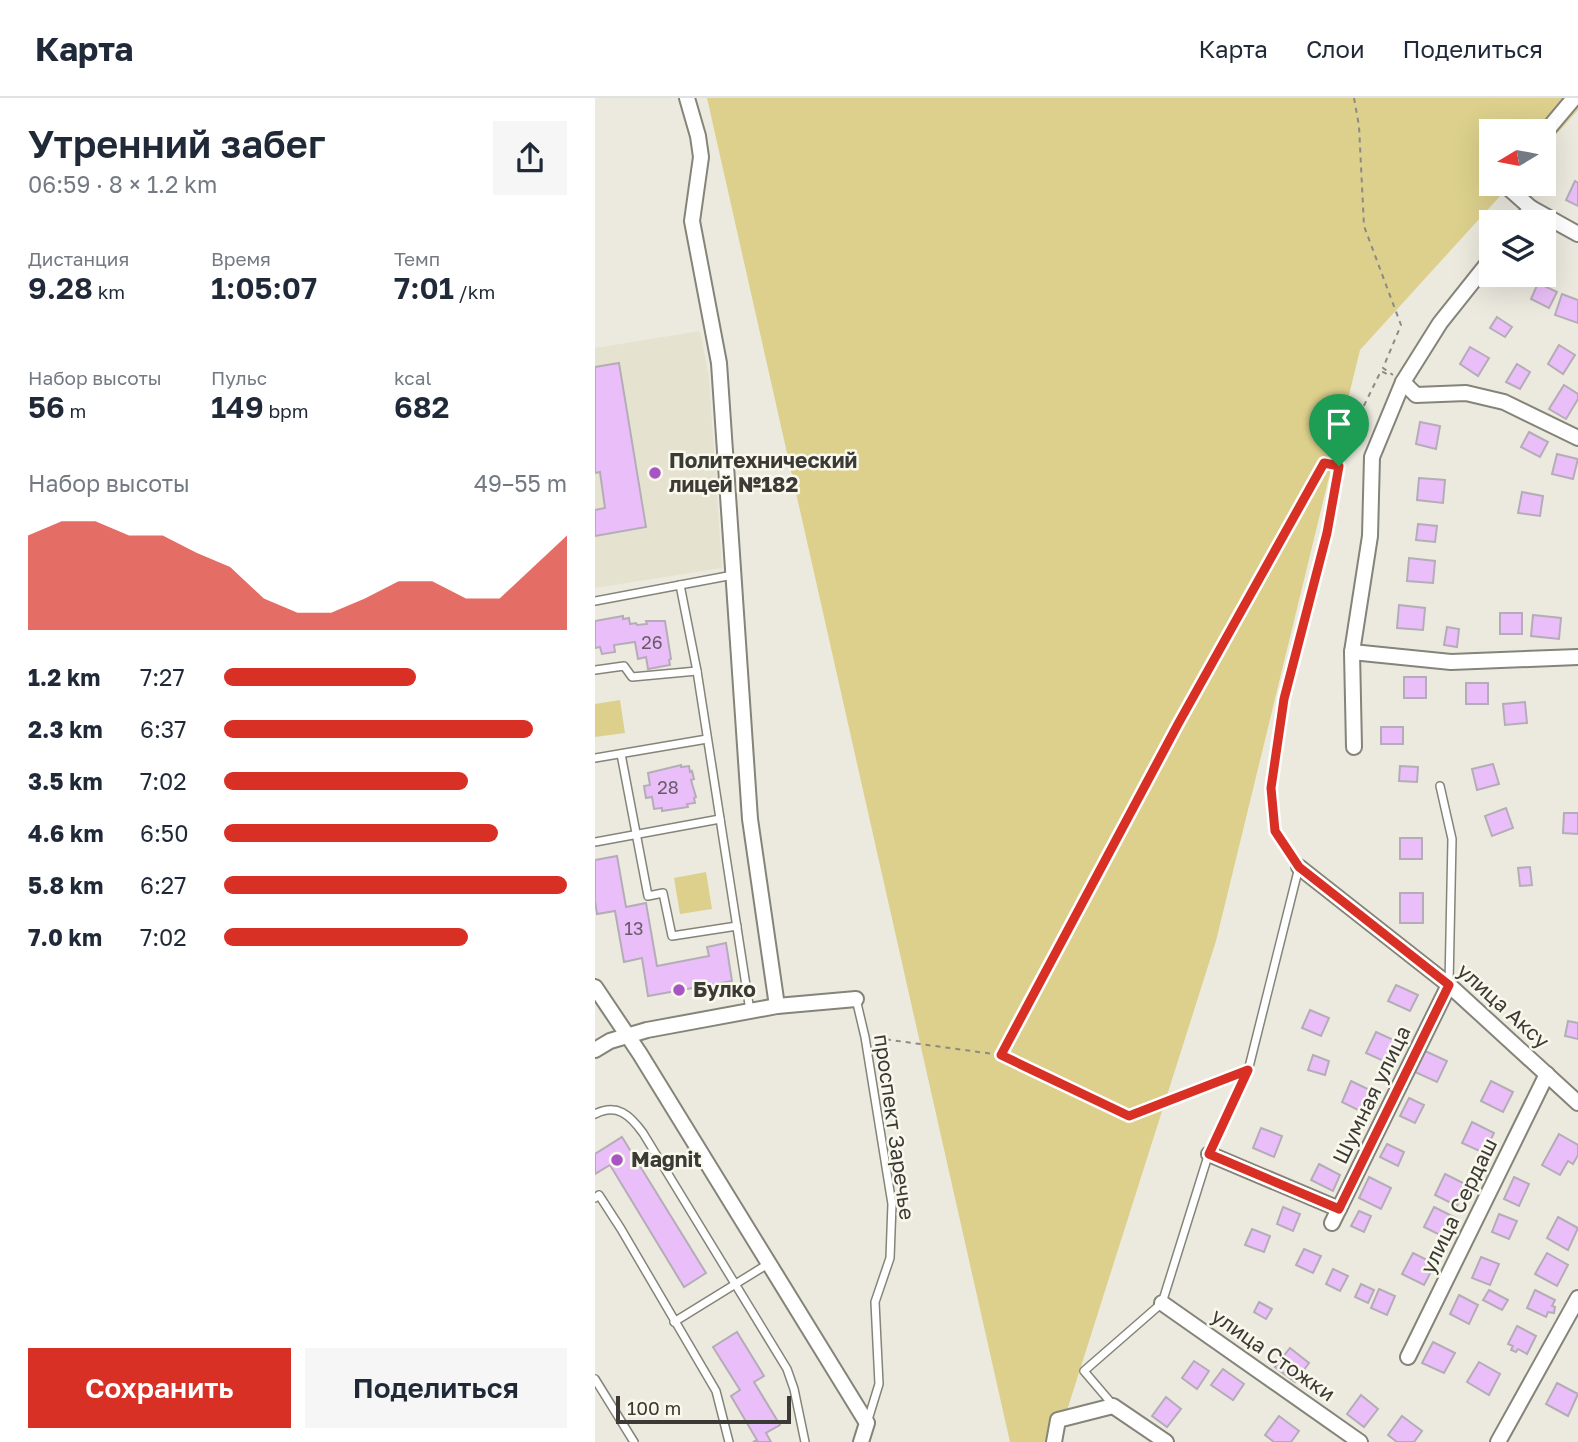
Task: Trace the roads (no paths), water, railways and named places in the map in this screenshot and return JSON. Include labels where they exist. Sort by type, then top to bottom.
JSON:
[{"type":"street","points":[[687,98],[701,156],[692,221],[719,363],[750,819],[777,1006]]},
{"type":"street","points":[[1556,119],[1574,98]]},
{"type":"street","points":[[1518,196],[1531,208],[1578,234]]},
{"type":"street","points":[[1354,747],[1352,652],[1370,536],[1373,457],[1403,382],[1440,323],[1479,274]]},
{"type":"street","points":[[1403,382],[1416,396],[1466,393],[1504,402],[1578,438]]},
{"type":"street","points":[[1352,652],[1451,662],[1578,657]]},
{"type":"street","name":"улица Аксу","points":[[1299,867],[1449,985],[1578,1103]]},
{"type":"street","name":"Шумная улица","points":[[1332,1223],[1449,985]]},
{"type":"street","points":[[595,986],[867,1423],[861,1442]]},
{"type":"street","points":[[595,1051],[610,1041],[647,1030],[777,1006],[856,999]]},
{"type":"street","name":"улица Сердаш","points":[[1408,1357],[1547,1074]]},
{"type":"street","points":[[1209,1154],[1339,1209]]},
{"type":"street","points":[[1498,1442],[1578,1298]]},
{"type":"street","name":"улица Стожки","points":[[1162,1303],[1360,1442]]},
{"type":"street","points":[[1054,1442],[1058,1420],[1113,1406],[1166,1442]]},
{"type":"lane","points":[[595,601],[733,575]]},
{"type":"lane","points":[[680,584],[697,671],[750,1012]]},
{"type":"lane","points":[[595,670],[624,666],[632,677],[697,671]]},
{"type":"lane","points":[[595,758],[707,739]]},
{"type":"lane","points":[[621,754],[648,896],[663,893],[672,936],[737,926]]},
{"type":"lane","points":[[1440,786],[1452,839],[1449,985]]},
{"type":"lane","points":[[595,842],[720,819]]},
{"type":"lane","points":[[1113,1406],[1084,1371],[1162,1303],[1209,1154],[1248,1070],[1299,867]]},
{"type":"lane","name":"проспект Заречье","points":[[856,999],[865,1037],[892,1204],[890,1258],[875,1301],[879,1384],[867,1423]]},
{"type":"lane","points":[[595,1114],[619,1110],[631,1116],[787,1369],[806,1442]]},
{"type":"lane","points":[[595,1198],[599,1195],[621,1229],[716,1391],[729,1442]]},
{"type":"lane","points":[[674,1322],[768,1264]]},
{"type":"lane","points":[[596,1381],[634,1442]]},
{"type":"place","name":"Политехнический лицей №182","points":[[655,473]]},
{"type":"place","name":"Булко","points":[[679,990]]},
{"type":"place","name":"Magnit","points":[[617,1160]]}]
